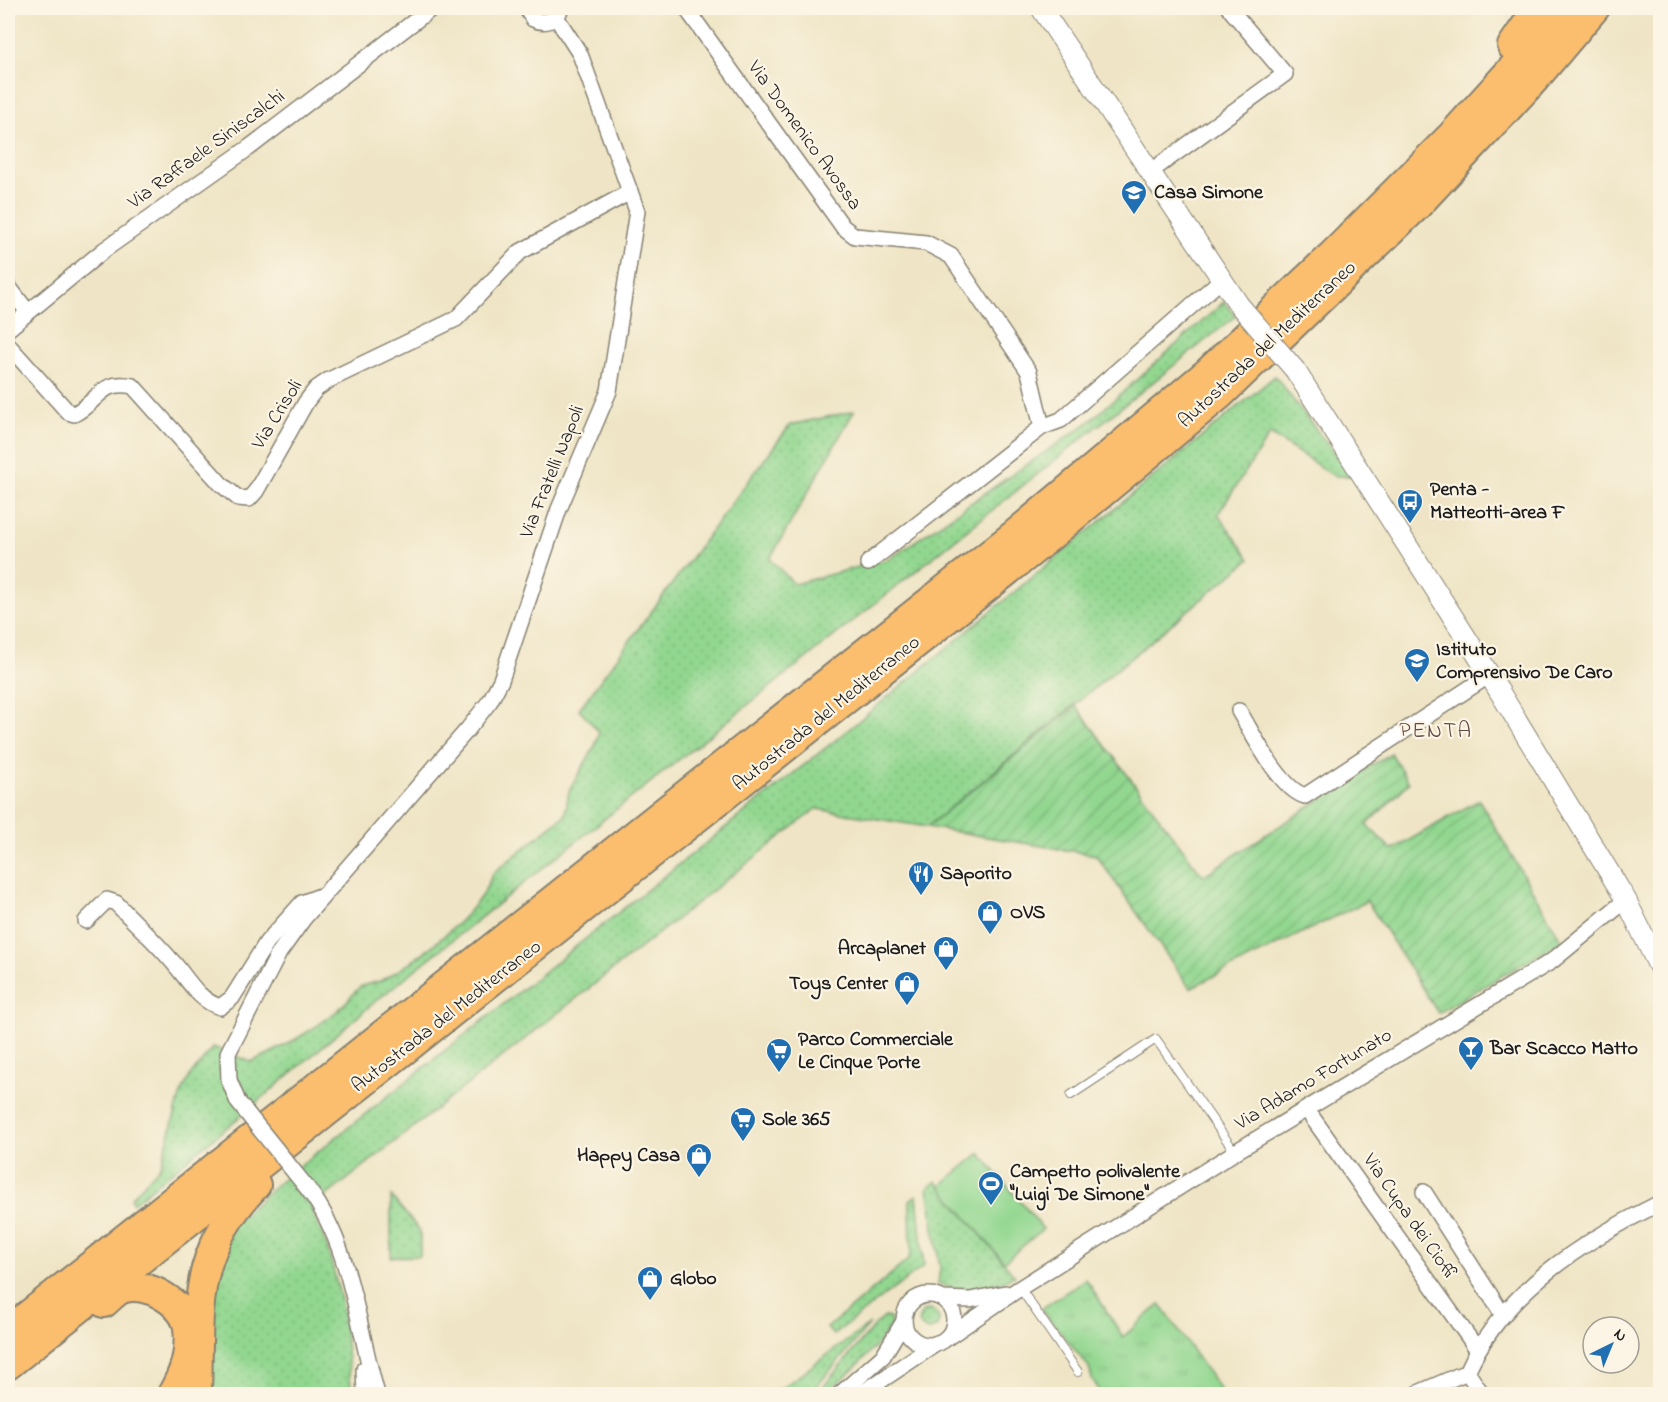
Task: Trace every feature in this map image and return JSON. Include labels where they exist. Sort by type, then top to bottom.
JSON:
[{"type":"highway","points":[[1208,372],[1237,330],[1324,245],[1483,81],[1519,38],[1538,8]]},
{"type":"highway","name":"Autostrada del Mediterraneo","points":[[8,1331],[1006,542],[1208,372],[1331,256],[1452,135],[1567,8]]},
{"type":"highway","name":"Autostrada del Mediterraneo","points":[[8,1365],[1030,553],[1221,394],[1416,207],[1535,79],[1595,8]]},
{"type":"highway","points":[[1535,79],[1611,8]]},
{"type":"highway","points":[[197,1395],[199,1302],[210,1253],[216,1237],[232,1210],[266,1174],[534,960],[590,904]]},
{"type":"highway","points":[[8,1378],[122,1289],[141,1288],[154,1291],[167,1300],[178,1309],[188,1326],[186,1371],[172,1395]]},
{"type":"highway","points":[[8,1318],[20,1309],[44,1302]]},
{"type":"street","name":"Via Raffaele Siniscalchi","points":[[8,329],[27,311],[104,250],[250,147],[432,8]]},
{"type":"street","points":[[526,8],[529,15],[539,21],[559,12]]},
{"type":"street","name":"Via Domenico Avossa","points":[[686,8],[843,227],[855,236],[926,243],[951,256],[1029,372],[1042,427]]},
{"type":"street","points":[[1041,8],[1221,280],[1239,305],[1295,370],[1415,555],[1626,900],[1660,969]]},
{"type":"street","points":[[1150,172],[1285,74],[1229,8]]},
{"type":"street","name":"Via Fratelli Napoli","points":[[377,1395],[363,1345],[347,1269],[323,1212],[308,1189],[238,1102],[229,1080],[228,1053],[279,953],[326,894],[490,701],[501,680],[559,510],[609,391],[637,211],[579,54],[559,12]]},
{"type":"street","name":"Via Crisoli","points":[[8,345],[68,412],[74,414],[82,410],[108,386],[119,383],[133,386],[221,484],[238,498],[249,499],[256,491],[306,402],[316,389],[329,380],[456,319],[520,252],[630,192]]},
{"type":"street","points":[[868,563],[1042,427],[1061,420],[1221,280]]},
{"type":"street","points":[[8,286],[27,311]]},
{"type":"street","points":[[1239,711],[1283,780],[1296,794],[1305,796],[1488,676]]},
{"type":"street","name":"Via Fratelli Napoli","points":[[86,921],[107,900],[116,903],[171,959],[198,994],[211,1004],[220,1007],[232,998],[267,942],[302,903],[326,894]]},
{"type":"street","name":"Via Adamo Fortunato","points":[[861,1395],[1020,1288],[1234,1152],[1552,961],[1626,900]]},
{"type":"street","name":"Via Cupa dei Cioffi","points":[[1307,1110],[1477,1349]]},
{"type":"street","points":[[1424,1191],[1503,1315]]},
{"type":"street","points":[[1416,1395],[1467,1372],[1477,1349],[1503,1315],[1547,1272],[1609,1228],[1660,1203]]},
{"type":"street","name":"Via Adamo Fortunato","points":[[943,1299],[989,1298],[1020,1288]]},
{"type":"street","points":[[840,1395],[883,1356],[904,1321],[908,1305],[919,1297],[932,1295],[943,1299],[954,1318],[953,1326],[941,1341],[929,1345],[915,1340],[905,1328],[904,1321]]},
{"type":"street","name":"Via Fratelli Napoli","points":[[363,1345],[365,1395]]},
{"type":"street","points":[[1467,1372],[1482,1395]]},
{"type":"lane","points":[[1071,1095],[1156,1039],[1234,1152]]},
{"type":"lane","points":[[1020,1288],[1078,1372]]},
{"type":"green space","points":[[1224,302],[1236,316],[376,1001],[234,1122],[133,1203],[131,1198],[161,1165],[180,1096],[190,1076],[213,1047],[251,1062],[285,1046],[307,1032],[341,1008],[360,987],[396,972],[446,934],[475,904],[492,874],[565,815],[569,791],[595,746],[599,732],[579,709],[790,425],[854,411],[770,559],[794,584],[889,559],[1089,422]]},
{"type":"green space","points":[[1275,376],[1352,476],[1334,476],[1270,434],[1218,514],[1250,559],[927,827],[816,809],[311,1208],[328,1249],[341,1300],[352,1394],[203,1394],[208,1298],[228,1229],[276,1185],[843,734]]},
{"type":"green space","points":[[1076,706],[1203,876],[1391,753],[1409,783],[1367,825],[1392,850],[1479,800],[1562,941],[1438,1013],[1367,901],[1190,988],[1096,855],[927,827]]},
{"type":"green space","name":"Campetto polivalente \"Luigi De Simone\"","points":[[980,1153],[1043,1229],[1004,1262],[940,1186]]},
{"type":"green space","points":[[936,1181],[1015,1276],[986,1287],[968,1290],[938,1283],[940,1268],[928,1188]]},
{"type":"green space","points":[[917,1195],[924,1266],[833,1335],[827,1328],[908,1260],[911,1255],[910,1200]]},
{"type":"green space","points":[[391,1196],[420,1231],[420,1256],[391,1257]]},
{"type":"green space","points":[[1086,1279],[1123,1337],[1160,1304],[1223,1394],[1102,1394],[1092,1379],[1089,1367],[1041,1309]]},
{"type":"green space","points":[[925,1310],[933,1310],[939,1316],[939,1324],[933,1330],[925,1330],[919,1324],[919,1316]]},
{"type":"green space","points":[[885,1317],[890,1318],[891,1324],[869,1354],[846,1376],[817,1394],[875,1325]]},
{"type":"green space","points":[[870,1324],[810,1394],[782,1394],[779,1390]]},
{"type":"place","name":"Casa Simone","points":[[1134,216]]},
{"type":"place","name":"Penta - Matteotti-area F","points":[[1410,525]]},
{"type":"place","name":"Istituto Comprensivo De Caro","points":[[1417,684]]},
{"type":"place","name":"Saporito","points":[[921,897]]},
{"type":"place","name":"OVS","points":[[990,936]]},
{"type":"place","name":"Arcaplanet","points":[[946,972]]},
{"type":"place","name":"Toys Center","points":[[907,1007]]},
{"type":"place","name":"Bar Scacco Matto","points":[[1471,1072]]},
{"type":"place","name":"Parco Commerciale Le Cinque Porte","points":[[779,1074]]},
{"type":"place","name":"Sole 365","points":[[743,1143]]},
{"type":"place","name":"Happy Casa","points":[[699,1179]]},
{"type":"place","name":"Campetto polivalente \"Luigi De Simone\"","points":[[991,1207]]},
{"type":"place","name":"Globo","points":[[650,1302]]},
{"type":"district","name":"PENTA","points":[[1436,732]]}]
